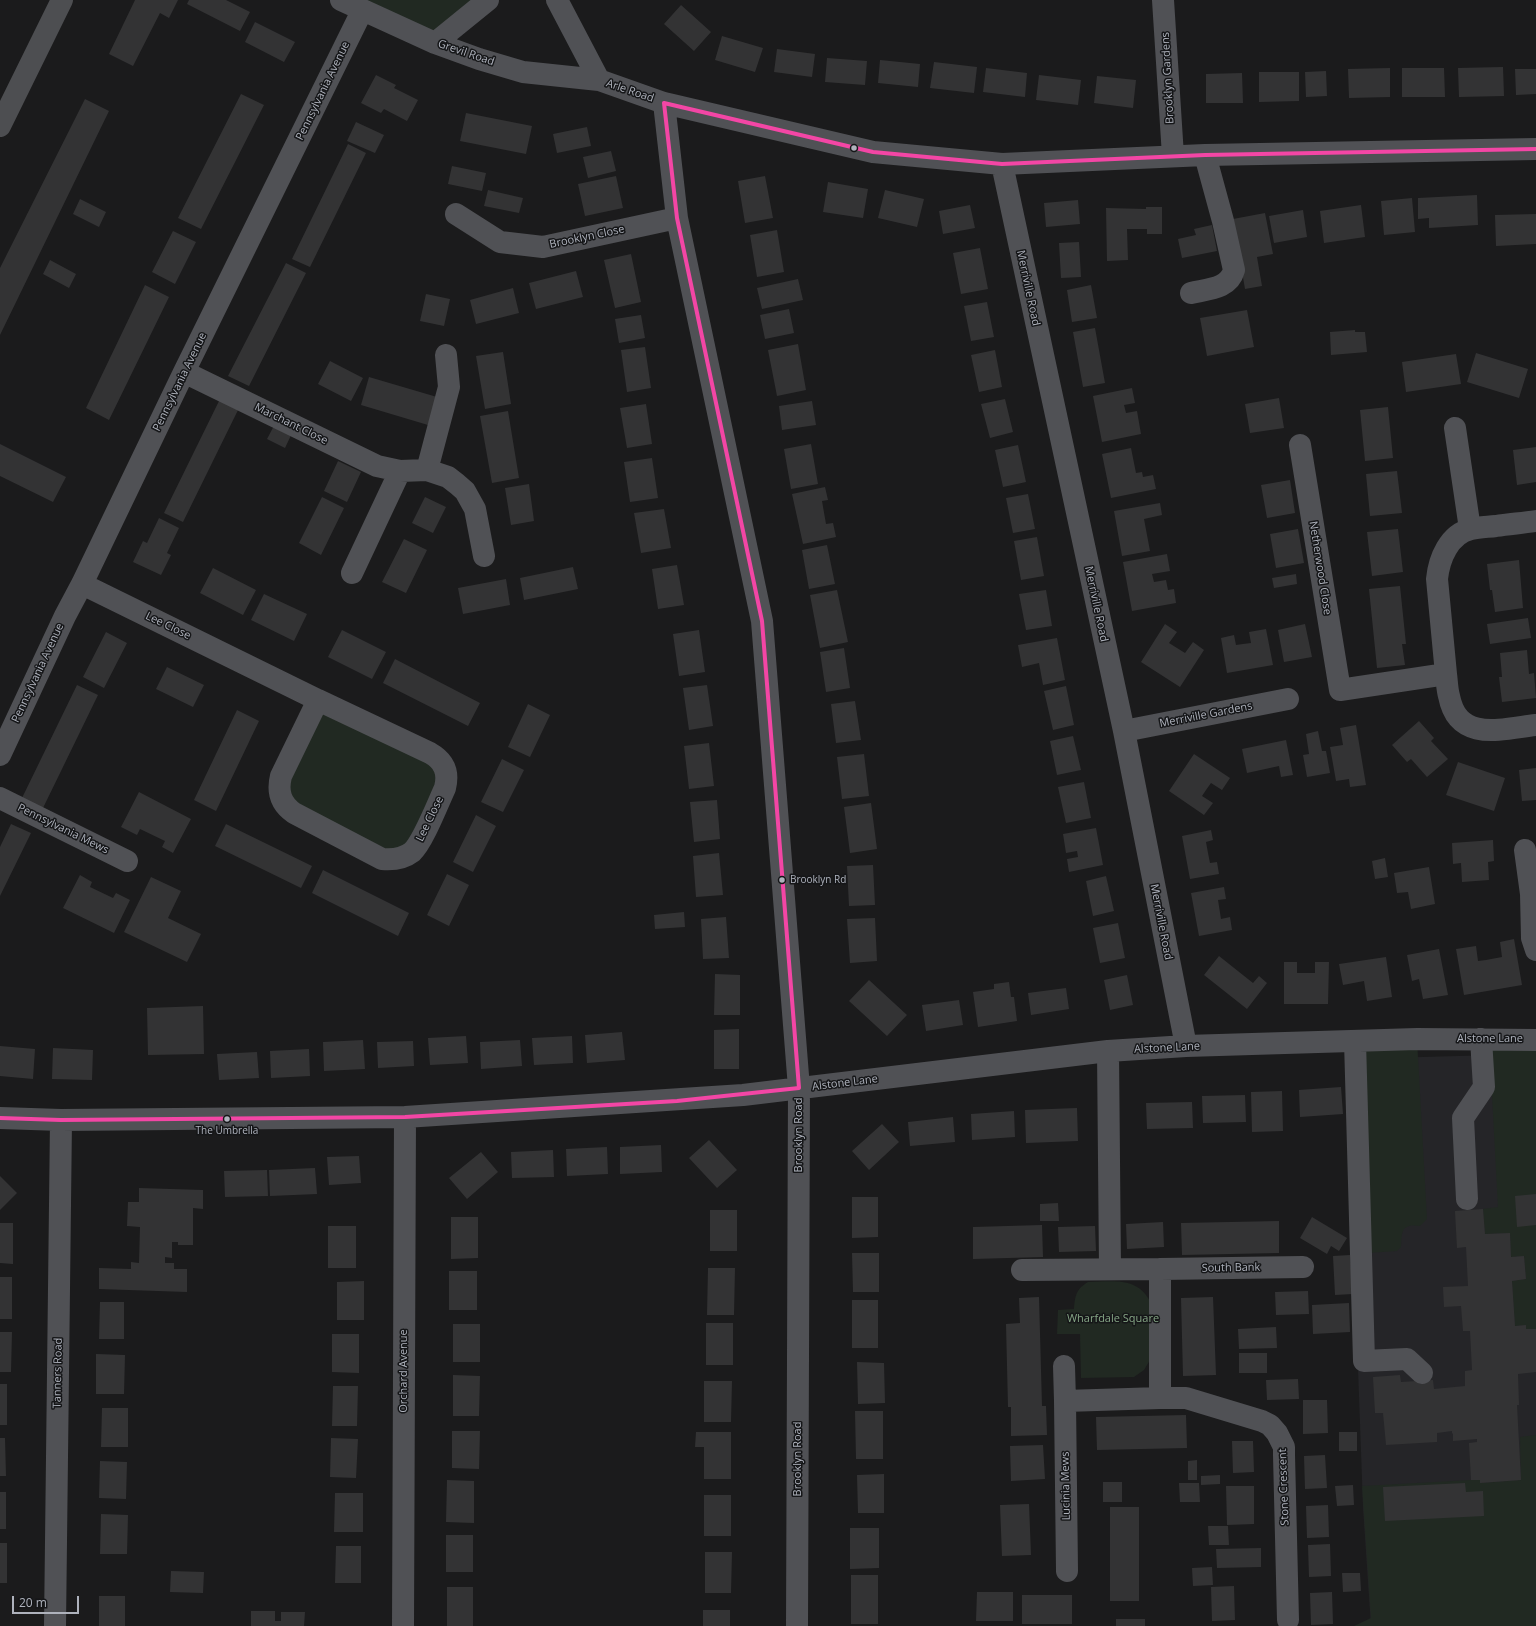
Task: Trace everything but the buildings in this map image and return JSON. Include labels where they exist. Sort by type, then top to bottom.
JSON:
[{"type":"main road","points":[[0,126],[62,0]]},
{"type":"street","name":"Grevil Road","points":[[341,0],[362,11],[435,43],[479,59],[523,72],[599,80]]},
{"type":"street","points":[[435,43],[488,0]]},
{"type":"street","name":"Arle Road","points":[[557,0],[599,80],[664,103],[873,152],[1002,164],[1205,155],[1536,149]]},
{"type":"street","name":"Brooklyn Gardens","points":[[1163,0],[1173,156]]},
{"type":"street","name":"Pennsylvania Avenue","points":[[0,755],[65,616],[362,11]]},
{"type":"street","name":"Brooklyn Road","points":[[664,103],[677,218],[762,620],[799,1088],[797,1626]]},
{"type":"street","points":[[1191,292],[1223,285],[1232,277],[1234,270],[1223,221],[1205,155]]},
{"type":"street","name":"Merriville Road","points":[[1002,164],[1124,731],[1186,1046]]},
{"type":"street","name":"Brooklyn Close","points":[[456,214],[500,242],[542,247],[677,218]]},
{"type":"street","points":[[427,470],[449,387],[446,356]]},
{"type":"street","name":"Marchant Close","points":[[184,372],[377,466],[400,472],[427,470],[448,477],[461,487],[471,500],[475,509],[484,556]]},
{"type":"street","points":[[1455,428],[1470,529]]},
{"type":"street","name":"Netherwood Close","points":[[1300,445],[1340,690],[1446,674]]},
{"type":"street","points":[[352,573],[400,472]]},
{"type":"street","points":[[1536,521],[1470,529],[1459,535],[1449,544],[1443,554],[1438,566],[1437,579],[1449,697],[1456,715],[1470,728],[1486,731],[1536,725]]},
{"type":"street","name":"Lee Close","points":[[82,584],[318,700],[430,753],[440,760],[444,766],[447,780],[445,788],[417,845],[404,856],[390,860],[382,858],[294,813],[283,802],[279,789],[281,776],[318,700]]},
{"type":"street","name":"Merriville Gardens","points":[[1124,731],[1288,699]]},
{"type":"street","name":"Pennsylvania Mews","points":[[0,798],[127,861]]},
{"type":"street","points":[[1525,850],[1531,894],[1532,938],[1536,950]]},
{"type":"street","points":[[1467,1199],[1463,1118],[1484,1087],[1481,1039]]},
{"type":"street","name":"Alstone Lane","points":[[0,1118],[60,1120],[405,1117],[677,1101],[743,1095],[1108,1052],[1186,1046],[1354,1041],[1481,1039],[1536,1040]]},
{"type":"street","points":[[1354,1041],[1364,1361],[1407,1359],[1422,1373]]},
{"type":"street","points":[[1108,1052],[1110,1268]]},
{"type":"street","name":"Orchard Avenue","points":[[403,1626],[405,1117]]},
{"type":"street","name":"Tanners Road","points":[[55,1626],[60,1120]]},
{"type":"street","name":"South Bank","points":[[1160,1269],[1302,1267]]},
{"type":"street","points":[[1022,1270],[1110,1268],[1160,1269],[1160,1398],[1065,1401],[1064,1366]]},
{"type":"street","name":"Stone Crescent","points":[[1160,1398],[1186,1398],[1248,1415],[1270,1426],[1281,1439],[1284,1455],[1288,1620]]},
{"type":"street","name":"Lucinia Mews","points":[[1065,1401],[1067,1570]]},
{"type":"shaded area","points":[[1536,1055],[1536,1626],[1371,1626],[1363,1507],[1354,1258],[1350,1059]]},
{"type":"green space","points":[[341,0],[488,0],[435,43]]},
{"type":"green space","points":[[318,700],[444,766],[404,856],[294,813],[281,776]]},
{"type":"green space","points":[[1417,1039],[1427,1219],[1420,1226],[1413,1225],[1403,1230],[1401,1247],[1397,1251],[1367,1253],[1361,1041]]},
{"type":"green space","points":[[1489,1040],[1536,1040],[1536,1329],[1526,1329],[1526,1325],[1515,1326],[1512,1281],[1526,1279],[1524,1256],[1511,1257],[1510,1233],[1485,1234],[1483,1209],[1498,1207]]},
{"type":"green space","name":"Wharfdale Square","points":[[1114,1281],[1131,1284],[1138,1287],[1150,1301],[1150,1360],[1144,1370],[1134,1377],[1081,1378],[1080,1334],[1057,1334],[1058,1310],[1074,1309],[1077,1293],[1081,1287],[1088,1282]]},
{"type":"green space","points":[[1536,1435],[1536,1626],[1354,1626],[1371,1618],[1362,1486],[1471,1480],[1480,1480],[1481,1483],[1521,1480],[1520,1437]]},
{"type":"transit line","points":[[0,1118],[61,1120],[405,1117],[677,1101],[799,1088],[762,621],[677,218],[664,103],[873,152],[1002,164],[1205,155],[1536,149]]},
{"type":"place","name":"Brooklyn Rd","points":[[782,880]]},
{"type":"place","name":"The Umbrella","points":[[227,1119]]}]
